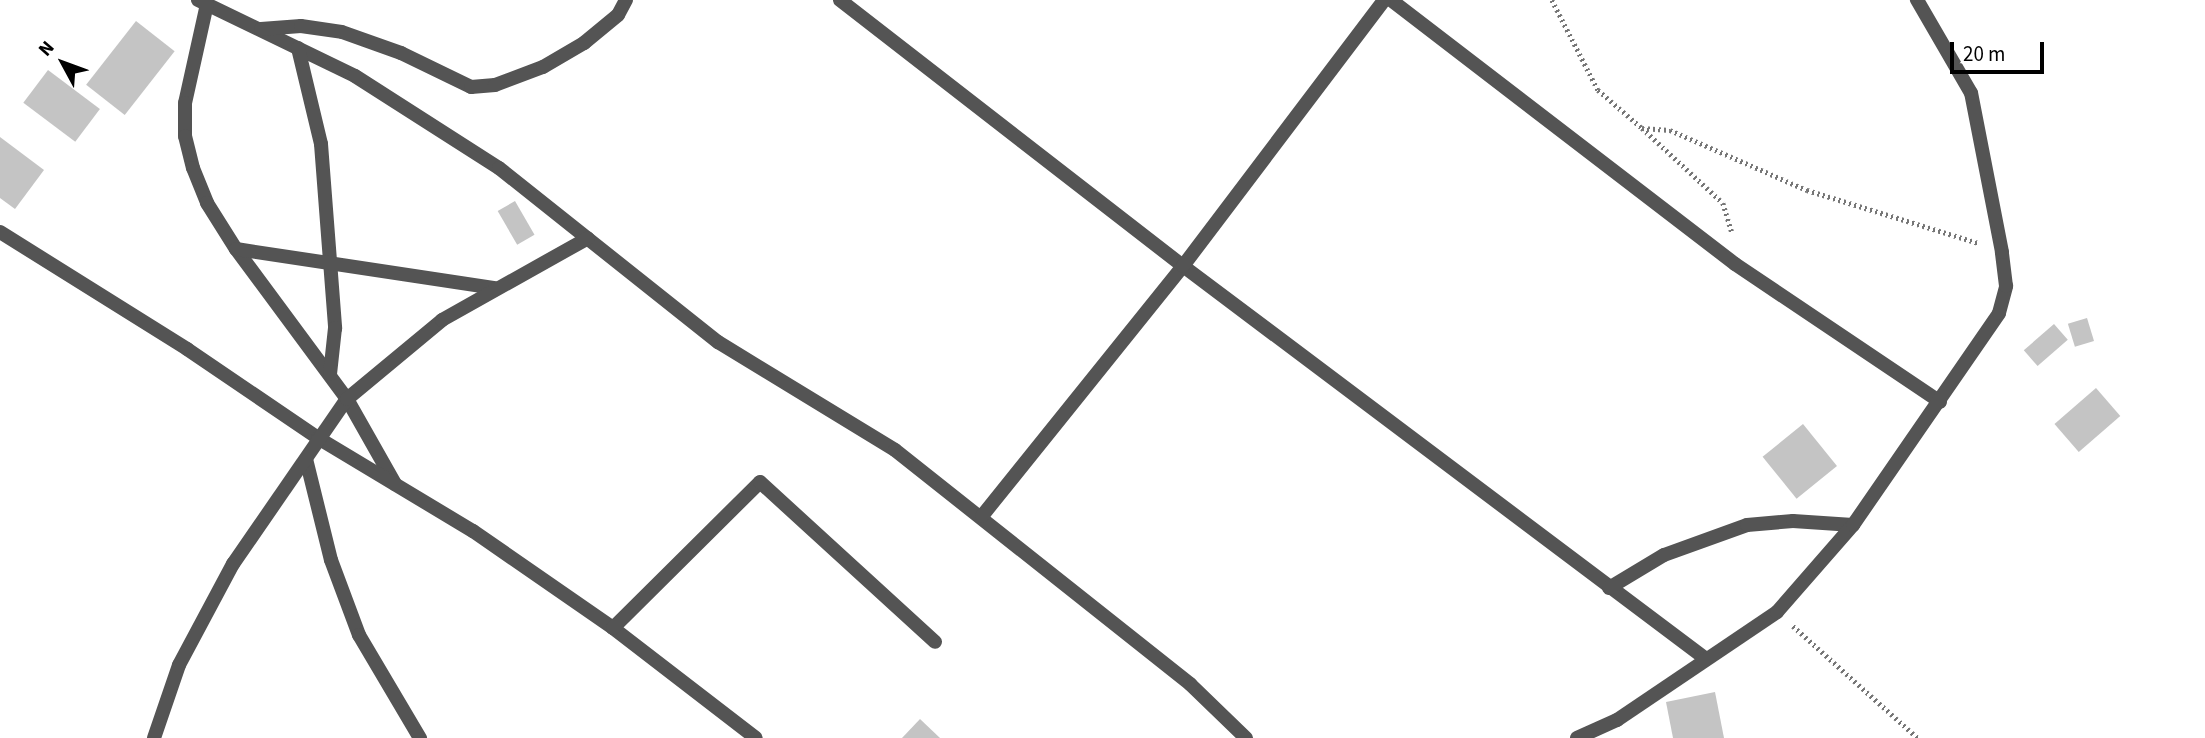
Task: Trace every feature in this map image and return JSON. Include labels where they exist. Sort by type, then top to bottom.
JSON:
[{"type":"street","points":[[259,29],[301,26],[342,32],[401,53],[471,87],[495,85],[543,67],[584,43],[618,15],[626,0]]},
{"type":"street","points":[[840,0],[1183,266],[1706,659]]},
{"type":"street","points":[[982,516],[1183,266],[1384,0]]},
{"type":"street","points":[[1391,0],[1735,264],[1940,402]]},
{"type":"street","points":[[1577,738],[1617,720],[1777,612],[1853,525],[1999,313],[2006,286],[2002,252],[1971,93],[1917,0]]},
{"type":"street","points":[[395,485],[347,398],[236,249],[207,203],[185,136],[190,71],[203,2],[355,76],[499,168],[718,342],[895,450],[982,516],[1190,684],[1246,738]]},
{"type":"street","points":[[298,48],[321,144],[335,328],[330,374]]},
{"type":"street","points":[[0,232],[187,349],[318,438],[473,531],[614,628],[756,738]]},
{"type":"street","points":[[154,738],[179,665],[227,575],[347,398],[442,320],[588,238]]},
{"type":"street","points":[[236,249],[495,288]]},
{"type":"street","points":[[306,459],[331,560],[359,635],[420,738]]},
{"type":"street","points":[[614,628],[760,482],[935,642]]},
{"type":"street","points":[[1609,588],[1664,555],[1747,525],[1793,521],[1853,525]]},
{"type":"path","points":[[1552,0],[1598,90],[1723,203],[1731,223],[1735,264]]},
{"type":"path","points":[[1642,128],[1670,130],[1807,190],[1914,220],[2002,252]]},
{"type":"path","points":[[1777,612],[1918,738]]},
{"type":"building","points":[[136,21],[175,51],[125,115],[86,85]]},
{"type":"building","points":[[48,70],[100,109],[75,142],[23,103]]},
{"type":"building","points":[[0,137],[44,170],[15,209],[0,198]]},
{"type":"building","points":[[515,201],[534,235],[517,245],[498,211]]},
{"type":"building","points":[[2087,318],[2094,341],[2075,347],[2068,324]]},
{"type":"building","points":[[2054,324],[2068,340],[2038,366],[2024,350]]},
{"type":"building","points":[[2096,388],[2120,416],[2079,452],[2054,424]]},
{"type":"building","points":[[1803,424],[1837,466],[1797,499],[1763,457]]},
{"type":"building","points":[[1715,692],[1724,738],[1673,738],[1666,702]]},
{"type":"building","points":[[920,719],[940,738],[902,738]]}]
